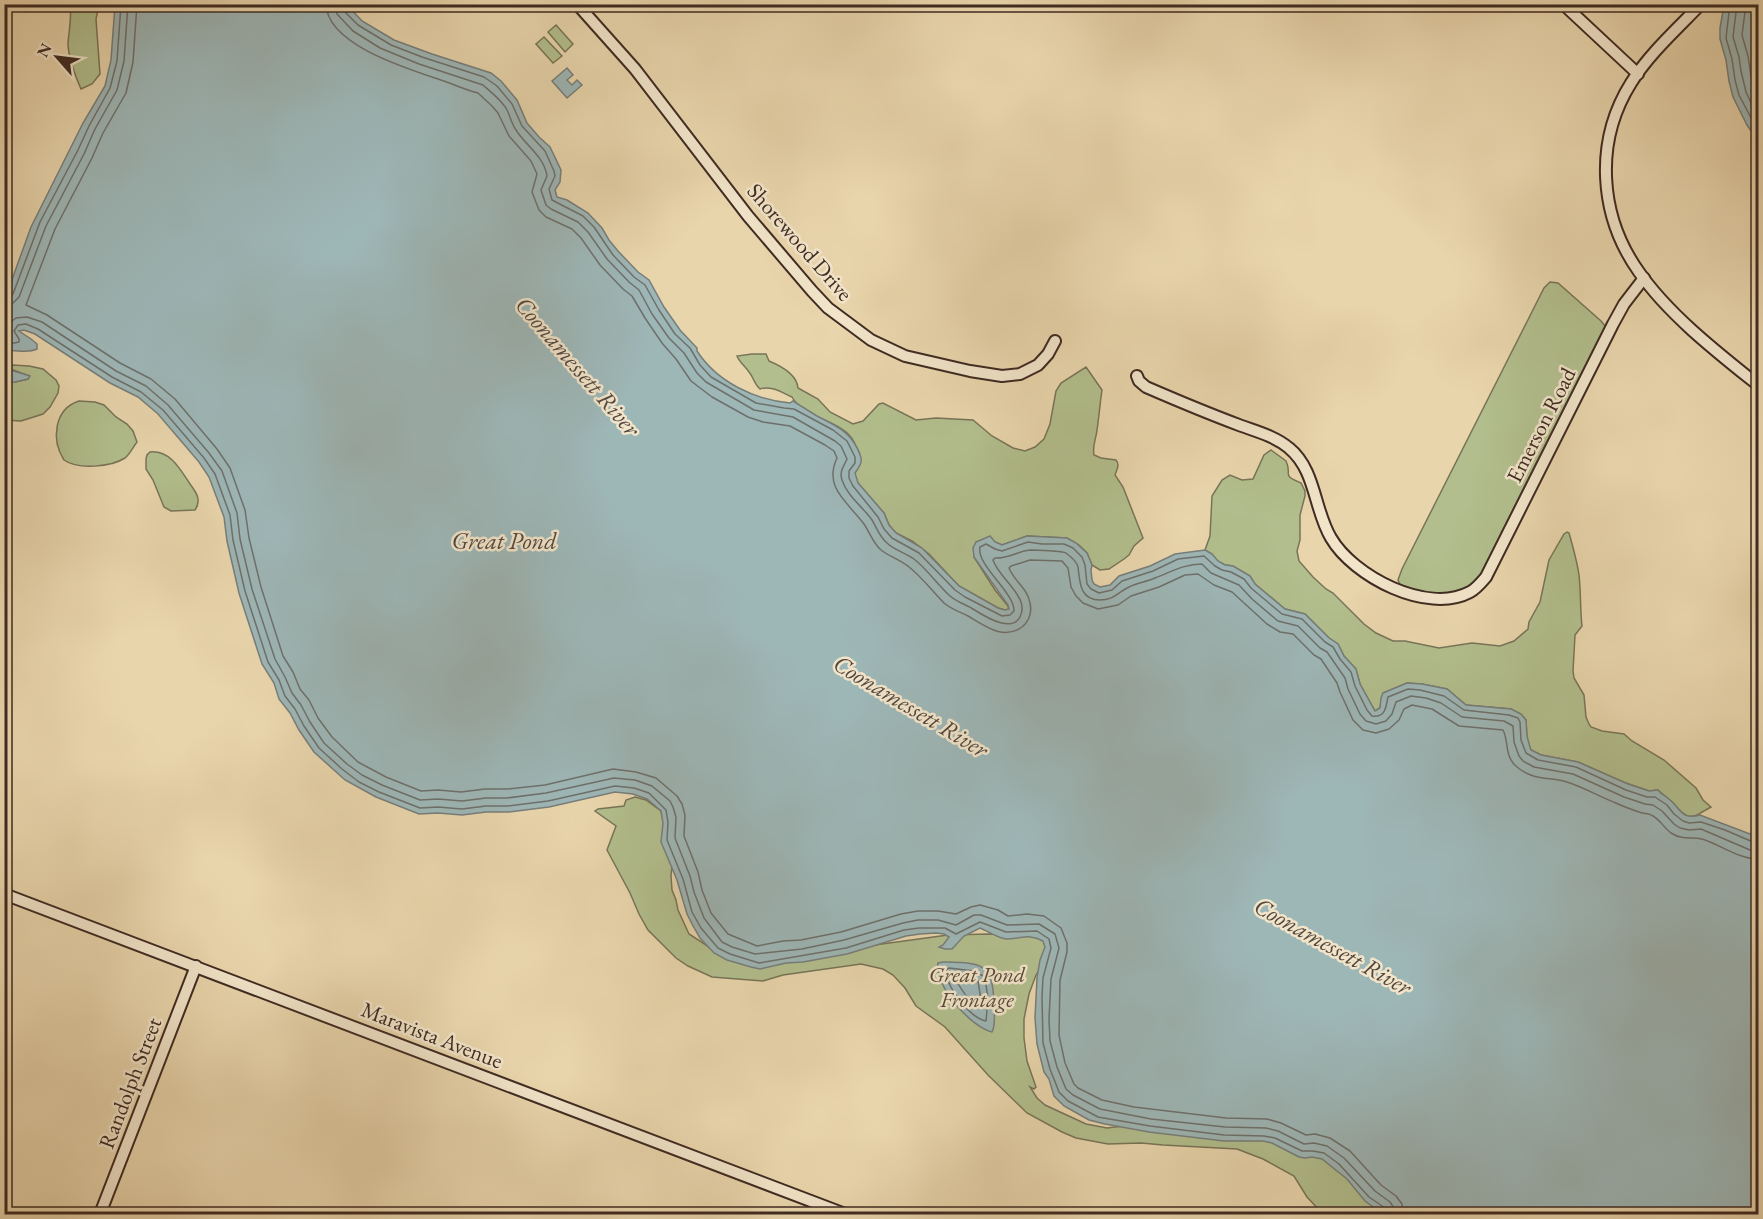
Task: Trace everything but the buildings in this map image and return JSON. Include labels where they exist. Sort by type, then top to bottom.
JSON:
[{"type":"street","name":"Shorewood Drive","points":[[577,4],[635,69],[748,216],[812,291],[828,308],[871,340],[905,356],[1002,376],[1020,374],[1038,365],[1048,354],[1055,341]]},
{"type":"street","points":[[1563,4],[1638,74]]},
{"type":"street","points":[[1701,4],[1638,74],[1620,102],[1611,128],[1606,155],[1605,184],[1616,229],[1628,255],[1644,278],[1697,334],[1758,385]]},
{"type":"street","name":"Emerson Road","points":[[1137,376],[1146,387],[1269,437],[1290,448],[1305,470],[1331,539],[1349,559],[1375,579],[1401,592],[1430,598],[1460,596],[1475,589],[1486,577],[1613,324],[1624,304],[1644,278]]},
{"type":"street","name":"Maravista Avenue","points":[[4,894],[845,1215]]},
{"type":"street","name":"Randolph Street","points":[[100,1215],[196,966]]},
{"type":"green space","points":[[70,5],[99,5],[96,19],[100,74],[92,84],[81,89],[68,49]]},
{"type":"green space","points":[[556,25],[573,44],[565,52],[548,32]]},
{"type":"green space","points":[[544,37],[562,56],[553,63],[536,44]]},
{"type":"green space","points":[[1550,282],[1558,283],[1601,321],[1605,326],[1604,334],[1478,581],[1464,592],[1431,596],[1401,587],[1398,580],[1402,569],[1544,288]]},
{"type":"green space","points":[[766,354],[769,361],[792,375],[798,388],[818,399],[830,412],[853,424],[863,421],[879,404],[883,403],[916,420],[936,418],[973,420],[992,436],[1013,448],[1025,451],[1035,447],[1044,439],[1050,424],[1056,391],[1061,383],[1086,367],[1102,390],[1094,455],[1116,460],[1118,467],[1115,475],[1123,487],[1143,538],[1124,559],[1109,569],[1100,570],[1092,565],[1087,553],[1079,545],[1067,538],[1027,536],[1002,545],[990,537],[976,542],[974,557],[1009,609],[998,608],[959,586],[929,554],[912,541],[896,533],[889,525],[884,513],[858,483],[854,473],[861,458],[851,437],[836,426],[803,409],[792,397],[773,389],[760,389],[737,356]]},
{"type":"green space","points":[[12,365],[43,369],[56,380],[59,386],[58,393],[43,414],[21,421],[5,420],[4,383],[28,379],[29,376],[8,368]]},
{"type":"green space","points":[[79,401],[104,405],[133,431],[137,442],[125,458],[112,464],[94,466],[77,465],[64,460],[57,443],[57,426],[64,411]]},
{"type":"green space","points":[[1271,450],[1286,461],[1289,476],[1301,483],[1305,491],[1300,515],[1300,540],[1297,551],[1299,561],[1364,624],[1393,641],[1405,641],[1439,648],[1472,643],[1500,646],[1514,641],[1528,629],[1529,622],[1540,602],[1549,560],[1564,534],[1569,533],[1579,575],[1582,626],[1575,635],[1573,671],[1574,678],[1584,695],[1589,724],[1602,731],[1624,734],[1664,760],[1696,788],[1703,800],[1711,807],[1695,816],[1687,816],[1658,790],[1649,791],[1623,782],[1578,762],[1541,755],[1531,750],[1527,739],[1526,720],[1521,714],[1511,709],[1466,705],[1447,689],[1407,683],[1383,693],[1380,708],[1375,711],[1360,684],[1356,669],[1344,656],[1338,644],[1305,614],[1285,609],[1255,584],[1250,576],[1233,566],[1217,561],[1205,550],[1210,536],[1212,496],[1222,480],[1230,475],[1242,480],[1253,479],[1264,455]]},
{"type":"green space","points":[[150,452],[169,457],[178,467],[197,496],[198,503],[195,510],[171,511],[164,507],[146,469],[146,459]]},
{"type":"green space","name":"Great Pond Frontage","points":[[635,797],[646,800],[661,811],[673,856],[672,890],[678,910],[689,934],[709,947],[860,947],[948,935],[1048,935],[1042,966],[1029,994],[1024,1019],[1027,1061],[1036,1087],[1034,1089],[1030,1087],[1045,1105],[1086,1124],[1107,1128],[1141,1124],[1255,1134],[1327,1159],[1390,1214],[1323,1214],[1307,1197],[1294,1176],[1263,1159],[1237,1149],[1141,1143],[1108,1144],[1076,1138],[1062,1132],[1027,1113],[988,1075],[945,1027],[916,1006],[905,988],[893,975],[883,969],[861,964],[783,975],[763,981],[712,977],[688,966],[676,958],[648,930],[607,850],[616,826],[595,811],[624,806],[626,800]]},
{"type":"water","name":"Great Pond","points":[[115,5],[347,5],[362,21],[394,40],[491,73],[517,100],[527,123],[550,147],[561,170],[560,182],[555,190],[557,197],[567,200],[588,213],[618,251],[649,280],[664,307],[680,330],[697,348],[705,362],[738,388],[764,398],[790,403],[793,401],[845,432],[861,458],[861,463],[855,473],[858,483],[884,513],[889,525],[896,533],[922,548],[959,586],[998,608],[1009,609],[974,557],[973,548],[976,542],[990,536],[1002,545],[1027,536],[1067,538],[1087,553],[1092,565],[1092,580],[1100,587],[1110,585],[1119,576],[1150,566],[1175,554],[1205,550],[1218,561],[1233,566],[1250,576],[1255,584],[1285,609],[1305,614],[1338,644],[1344,656],[1356,669],[1360,684],[1375,711],[1380,708],[1383,693],[1407,683],[1447,689],[1466,705],[1511,709],[1521,714],[1526,720],[1531,750],[1541,755],[1578,762],[1649,791],[1658,790],[1685,815],[1700,815],[1758,837],[1758,1214],[1383,1214],[1365,1201],[1347,1179],[1322,1159],[1299,1157],[1272,1143],[1263,1141],[1224,1141],[1105,1124],[1089,1120],[1064,1106],[1054,1096],[1049,1079],[1044,1072],[1037,1044],[1035,1018],[1037,978],[1045,947],[1043,941],[1029,937],[1006,939],[980,928],[964,936],[952,949],[939,947],[949,937],[944,934],[920,934],[847,954],[760,969],[751,967],[727,960],[714,953],[700,938],[687,914],[677,880],[661,842],[663,823],[661,811],[647,799],[633,794],[615,792],[549,807],[509,812],[462,815],[419,814],[376,797],[345,780],[314,752],[279,699],[274,683],[262,664],[239,593],[224,517],[209,477],[199,462],[158,414],[138,397],[110,383],[35,334],[24,330],[19,331],[37,344],[37,349],[5,351],[5,299],[31,227],[83,123],[105,86],[111,60]]},
{"type":"water","points":[[1724,5],[1758,5],[1758,140],[1747,125],[1733,97],[1720,39]]},
{"type":"water","points":[[567,68],[573,75],[567,80],[572,85],[577,80],[582,85],[567,98],[552,81]]},
{"type":"water","points":[[4,368],[30,376],[28,379],[5,383]]},
{"type":"water","points":[[938,963],[976,965],[987,973],[993,990],[994,1026],[992,1032],[974,1022],[948,994],[938,972]]},
{"type":"water label","name":"Coonamessett River","points":[[578,366]]},
{"type":"water label","name":"Coonamessett River","points":[[911,706]]},
{"type":"water label","name":"Coonamessett River","points":[[1333,946]]}]
